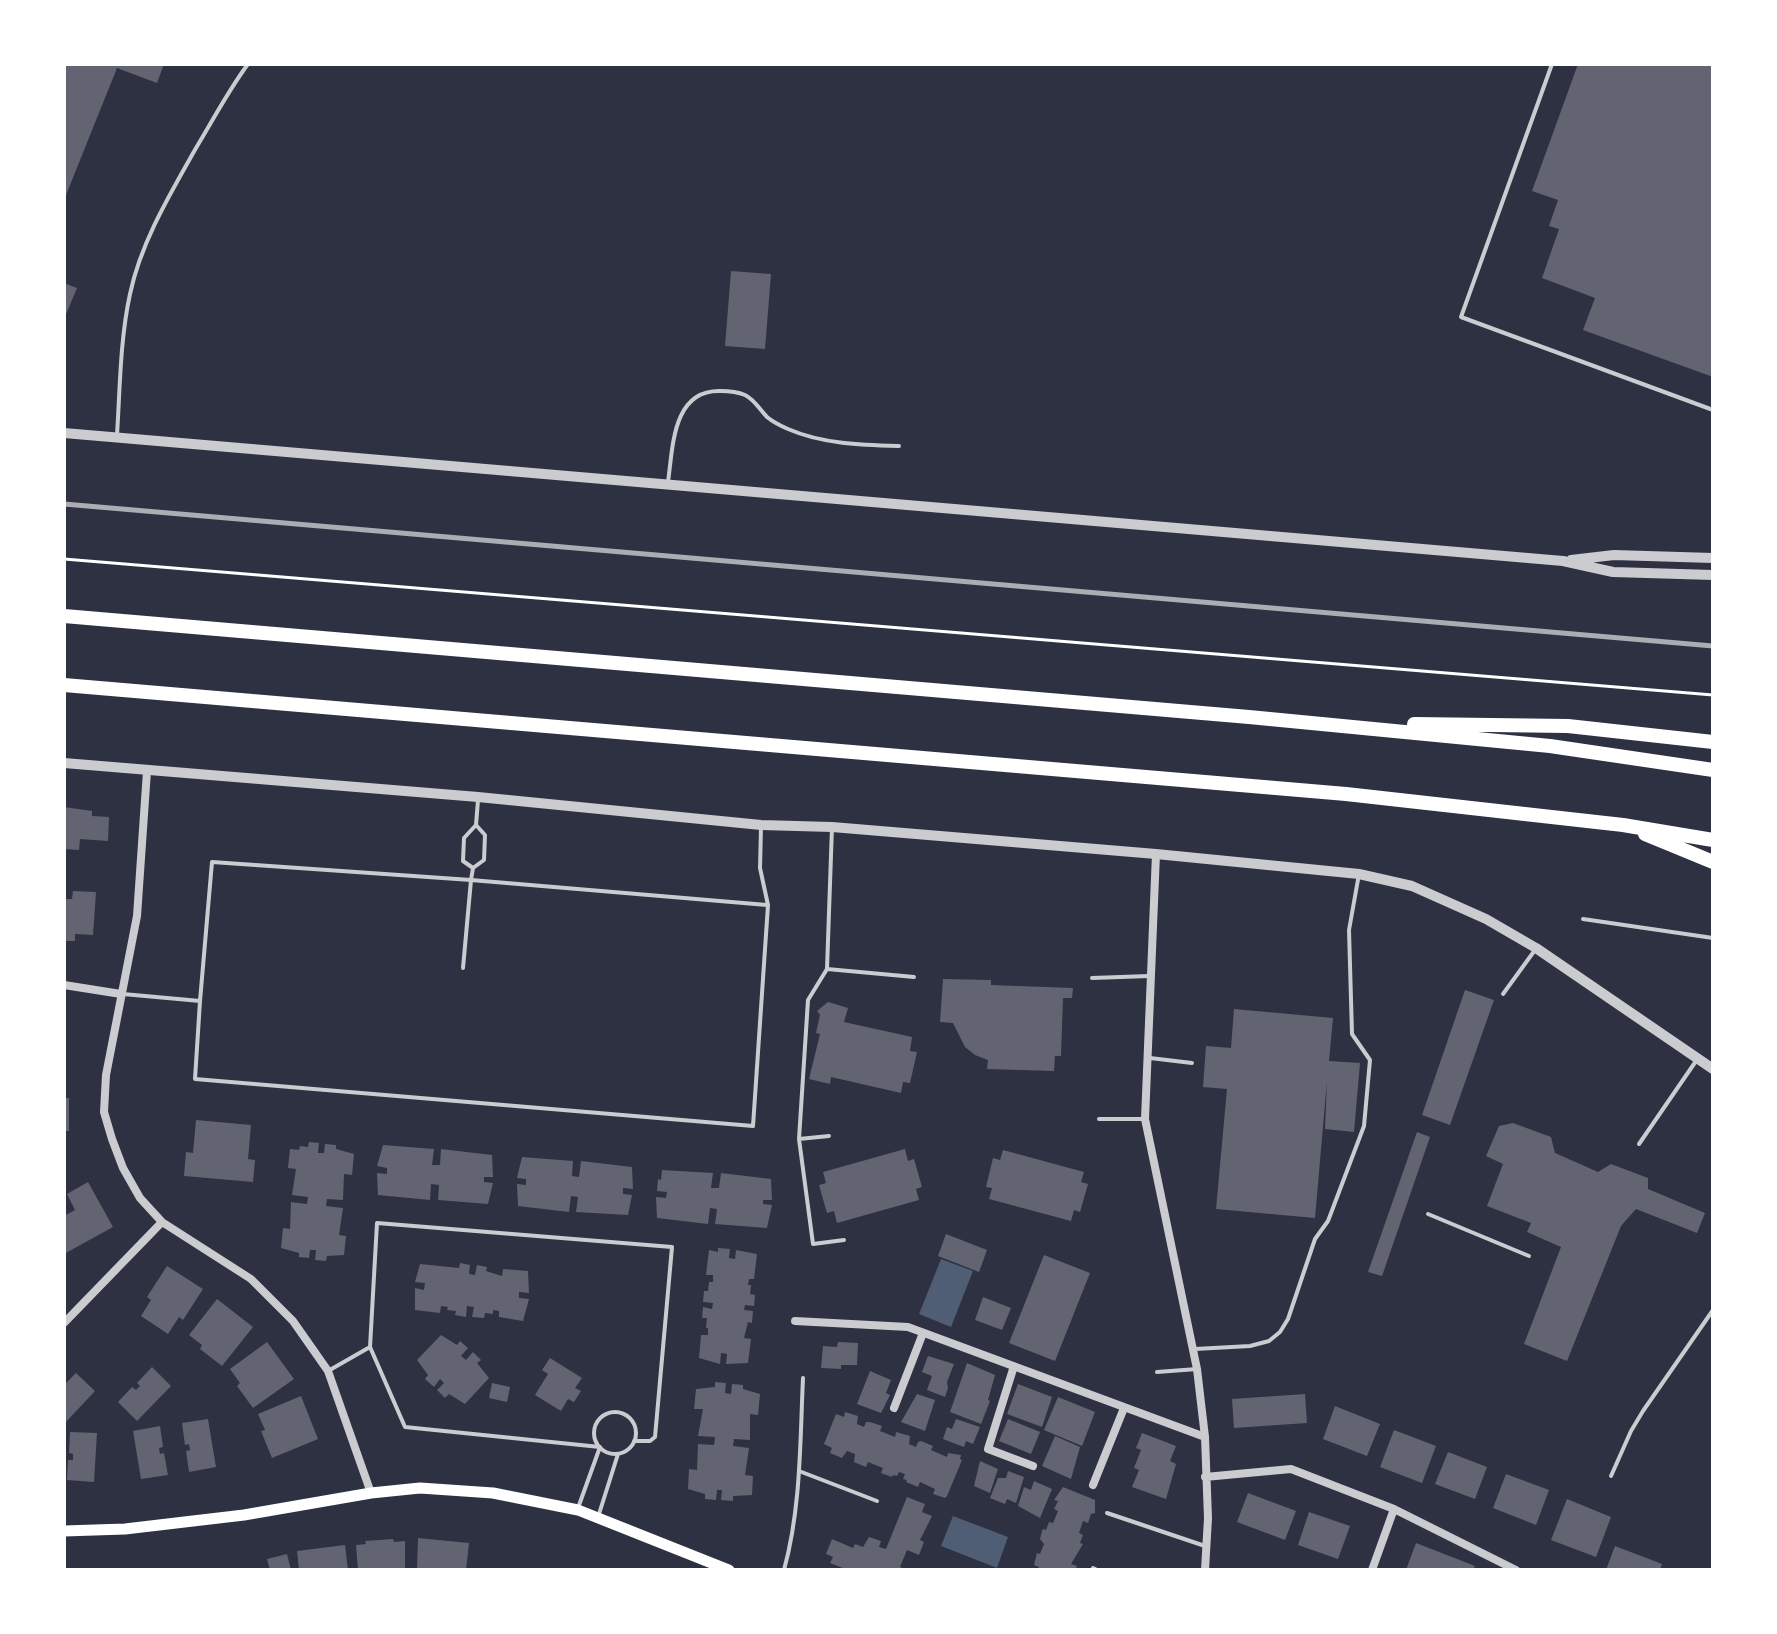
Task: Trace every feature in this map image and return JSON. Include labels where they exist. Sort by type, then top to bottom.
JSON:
[{"type":"highway","points":[[64,616],[1249,717],[1550,746],[1713,770]]},
{"type":"highway","points":[[64,685],[1331,793],[1623,825],[1713,840]]},
{"type":"highway","points":[[1249,717],[1403,724],[1568,726],[1713,742]]},
{"type":"highway","points":[[1623,825],[1713,862]]},
{"type":"main road","points":[[64,1531],[125,1529],[244,1515],[371,1493],[420,1488],[493,1493],[578,1510],[729,1570]]},
{"type":"street","points":[[64,433],[1563,561],[1613,572],[1713,575]]},
{"type":"street","points":[[1563,561],[1614,555],[1713,558]]},
{"type":"street","points":[[64,763],[478,797],[761,825],[832,827],[1156,854],[1359,874],[1412,886],[1451,902],[1536,948],[1713,1069]]},
{"type":"street","points":[[147,771],[137,916],[106,1075],[104,1112],[123,1168],[140,1198],[162,1222],[251,1279],[293,1321],[328,1371],[371,1493]]},
{"type":"street","points":[[1156,854],[1145,1119],[1197,1369],[1205,1437],[1208,1518],[1205,1570]]},
{"type":"street","points":[[64,985],[121,994]]},
{"type":"street","points":[[64,1323],[162,1222]]},
{"type":"street","points":[[795,1321],[908,1327],[1205,1437]]},
{"type":"street","points":[[894,1408],[923,1333]]},
{"type":"street","points":[[1014,1366],[988,1449],[1033,1466]]},
{"type":"street","points":[[1093,1485],[1124,1408]]},
{"type":"street","points":[[1205,1477],[1291,1469],[1394,1509],[1511,1569]]},
{"type":"street","points":[[1372,1570],[1394,1509]]},
{"type":"lane","points":[[116,438],[124,323],[139,264],[163,206],[248,64]]},
{"type":"lane","points":[[1552,64],[1461,317],[1713,410]]},
{"type":"lane","points":[[668,485],[674,437],[681,415],[689,403],[712,391],[744,395],[774,422],[811,437],[899,446]]},
{"type":"lane","points":[[473,868],[463,861],[464,838],[476,825],[478,797]]},
{"type":"lane","points":[[463,968],[473,868],[484,860],[485,835],[476,825]]},
{"type":"lane","points":[[761,825],[760,868],[768,905],[753,1126],[195,1079],[212,862],[768,905]]},
{"type":"lane","points":[[832,827],[827,969],[808,1000],[799,1139],[813,1244],[844,1240]]},
{"type":"lane","points":[[1193,1349],[1250,1346],[1269,1341],[1280,1332],[1288,1319],[1315,1239],[1328,1221],[1364,1126],[1370,1060],[1352,1034],[1350,943],[1359,874]]},
{"type":"lane","points":[[1583,919],[1713,938]]},
{"type":"lane","points":[[1503,994],[1536,948]]},
{"type":"lane","points":[[827,969],[914,977]]},
{"type":"lane","points":[[1092,978],[1151,976]]},
{"type":"lane","points":[[121,994],[200,1001]]},
{"type":"lane","points":[[1148,1058],[1192,1063]]},
{"type":"lane","points":[[1639,1144],[1698,1059]]},
{"type":"lane","points":[[1099,1119],[1145,1119]]},
{"type":"lane","points":[[799,1139],[829,1136]]},
{"type":"lane","points":[[1428,1214],[1529,1256]]},
{"type":"lane","points":[[600,1447],[405,1427],[370,1347],[377,1223],[672,1247],[655,1437],[650,1441],[634,1441]]},
{"type":"lane","points":[[1611,1476],[1643,1411],[1713,1310]]},
{"type":"lane","points":[[328,1371],[370,1347]]},
{"type":"lane","points":[[1157,1372],[1197,1369]]},
{"type":"lane","points":[[784,1570],[799,1471],[803,1378]]},
{"type":"lane","points":[[608,1413],[622,1413],[632,1422],[634,1441],[625,1451],[618,1454],[600,1447],[594,1435],[597,1421],[608,1413]]},
{"type":"lane","points":[[578,1510],[600,1447]]},
{"type":"lane","points":[[598,1516],[618,1454]]},
{"type":"lane","points":[[799,1471],[877,1501]]},
{"type":"lane","points":[[1107,1513],[1205,1546]]},
{"type":"path","points":[[64,559],[1713,695]]},
{"type":"water","points":[[941,1259],[973,1271],[951,1327],[919,1314]]},
{"type":"water","points":[[953,1516],[1008,1537],[997,1568],[941,1546]]},
{"type":"building","points":[[64,64],[164,64],[157,83],[117,68],[64,200]]},
{"type":"building","points":[[1578,64],[1713,64],[1713,377],[1583,330],[1595,298],[1542,278],[1559,229],[1549,226],[1558,200],[1532,191]]},
{"type":"building","points":[[731,271],[771,274],[765,349],[725,346]]},
{"type":"building","points":[[64,283],[77,288],[64,319]]},
{"type":"building","points":[[64,807],[92,811],[92,816],[109,817],[108,841],[80,839],[79,850],[64,849]]},
{"type":"building","points":[[73,891],[96,892],[93,935],[75,934],[75,941],[64,941],[64,899],[72,899]]},
{"type":"building","points":[[943,979],[991,980],[991,985],[1073,988],[1072,998],[1063,998],[1061,1056],[1055,1056],[1054,1071],[987,1069],[988,1060],[965,1047],[953,1023],[940,1022]]},
{"type":"building","points":[[1465,990],[1494,1000],[1450,1125],[1422,1115]]},
{"type":"building","points":[[828,1002],[848,1008],[844,1022],[912,1037],[910,1051],[917,1052],[910,1083],[903,1082],[901,1093],[831,1077],[830,1084],[809,1079],[820,1034],[816,1033],[820,1015],[817,1011]]},
{"type":"building","points":[[1234,1009],[1333,1018],[1329,1061],[1360,1063],[1354,1132],[1325,1129],[1327,1081],[1315,1218],[1216,1209],[1227,1089],[1203,1087],[1206,1046],[1231,1048]]},
{"type":"building","points":[[64,1098],[69,1098],[69,1131],[64,1131]]},
{"type":"building","points":[[196,1120],[251,1125],[248,1159],[255,1160],[253,1182],[184,1176],[186,1152],[193,1153]]},
{"type":"building","points":[[1513,1123],[1551,1137],[1555,1153],[1598,1172],[1611,1164],[1648,1178],[1648,1189],[1705,1213],[1697,1233],[1636,1209],[1621,1226],[1567,1361],[1524,1344],[1561,1247],[1527,1232],[1531,1223],[1487,1206],[1503,1164],[1486,1156],[1499,1126]]},
{"type":"building","points":[[1417,1132],[1430,1137],[1382,1276],[1368,1272]]},
{"type":"building","points":[[309,1142],[319,1143],[318,1153],[324,1153],[325,1144],[336,1145],[336,1149],[354,1154],[352,1175],[344,1174],[343,1200],[327,1199],[326,1206],[343,1208],[339,1235],[346,1236],[344,1255],[327,1256],[326,1261],[315,1260],[316,1250],[310,1250],[309,1258],[299,1257],[299,1253],[281,1248],[283,1228],[290,1229],[291,1202],[307,1204],[308,1197],[292,1195],[296,1169],[288,1168],[290,1149],[308,1147]]},
{"type":"building","points":[[383,1145],[434,1149],[432,1165],[440,1165],[441,1149],[492,1155],[493,1177],[484,1177],[484,1182],[493,1183],[488,1204],[438,1200],[439,1185],[431,1184],[430,1200],[378,1195],[377,1173],[387,1174],[387,1168],[377,1166]]},
{"type":"building","points":[[905,1149],[908,1161],[914,1159],[922,1187],[916,1189],[919,1200],[837,1223],[834,1211],[827,1213],[819,1185],[826,1183],[823,1172]]},
{"type":"building","points":[[1003,1150],[1084,1172],[1081,1182],[1088,1184],[1080,1212],[1074,1210],[1071,1221],[989,1199],[992,1188],[986,1187],[993,1158],[1000,1160]]},
{"type":"building","points":[[522,1157],[573,1161],[572,1176],[579,1177],[581,1161],[632,1167],[633,1189],[623,1188],[623,1194],[632,1195],[628,1215],[576,1212],[578,1197],[571,1196],[569,1212],[518,1206],[517,1184],[526,1185],[526,1179],[517,1178]]},
{"type":"building","points":[[662,1170],[713,1173],[711,1188],[719,1188],[721,1173],[771,1179],[772,1200],[763,1200],[763,1204],[772,1205],[767,1228],[715,1224],[717,1209],[710,1208],[708,1224],[657,1218],[656,1197],[666,1198],[667,1192],[657,1191]]},
{"type":"building","points":[[88,1182],[113,1227],[64,1254],[64,1216],[75,1210],[67,1194]]},
{"type":"building","points":[[946,1234],[987,1250],[979,1272],[938,1256]]},
{"type":"building","points":[[718,1248],[730,1249],[729,1258],[735,1259],[736,1250],[757,1254],[754,1279],[749,1279],[748,1285],[751,1285],[750,1294],[755,1295],[754,1306],[745,1305],[744,1310],[753,1311],[752,1323],[748,1322],[744,1338],[751,1339],[748,1363],[726,1364],[727,1354],[721,1353],[720,1364],[699,1358],[701,1335],[708,1335],[707,1318],[702,1318],[703,1307],[712,1309],[713,1303],[703,1302],[704,1291],[708,1291],[709,1282],[713,1282],[713,1275],[706,1275],[709,1250],[718,1252]]},
{"type":"building","points":[[1044,1255],[1090,1273],[1055,1361],[1009,1343]]},
{"type":"building","points":[[460,1263],[470,1265],[469,1274],[475,1275],[477,1265],[502,1276],[503,1269],[528,1271],[529,1293],[519,1292],[519,1298],[529,1299],[523,1321],[499,1317],[499,1311],[493,1310],[493,1314],[485,1313],[484,1318],[472,1317],[474,1307],[467,1306],[466,1317],[455,1315],[456,1311],[441,1306],[440,1313],[415,1310],[415,1288],[424,1290],[425,1283],[415,1282],[420,1264],[459,1268]]},
{"type":"building","points":[[167,1266],[203,1289],[183,1320],[179,1317],[168,1334],[141,1316],[151,1300],[147,1297]]},
{"type":"building","points":[[983,1297],[1011,1308],[1002,1330],[975,1320]]},
{"type":"building","points":[[217,1299],[253,1327],[222,1366],[200,1349],[202,1345],[189,1335]]},
{"type":"building","points":[[441,1335],[457,1345],[460,1341],[468,1348],[461,1356],[466,1360],[473,1352],[481,1360],[477,1363],[489,1378],[465,1404],[449,1394],[445,1398],[437,1390],[444,1383],[440,1379],[434,1387],[425,1379],[428,1375],[417,1360]]},
{"type":"building","points":[[267,1342],[294,1379],[253,1408],[237,1386],[240,1383],[230,1369]]},
{"type":"building","points":[[838,1342],[858,1343],[857,1365],[841,1365],[841,1369],[821,1368],[823,1346],[837,1347]]},
{"type":"building","points":[[928,1356],[954,1364],[945,1397],[927,1390],[932,1376],[922,1372]]},
{"type":"building","points":[[550,1358],[582,1378],[575,1388],[581,1391],[574,1402],[568,1399],[561,1411],[535,1395],[548,1374],[542,1370]]},
{"type":"building","points":[[967,1363],[995,1375],[981,1424],[950,1412]]},
{"type":"building","points":[[152,1367],[171,1386],[137,1421],[118,1402],[132,1387],[136,1390],[140,1386],[137,1383]]},
{"type":"building","points":[[870,1371],[891,1380],[886,1393],[890,1395],[881,1413],[857,1404]]},
{"type":"building","points":[[76,1373],[95,1391],[64,1424],[64,1385]]},
{"type":"building","points":[[715,1382],[726,1383],[725,1393],[731,1394],[732,1384],[743,1385],[743,1389],[760,1394],[758,1415],[750,1414],[750,1440],[734,1439],[733,1446],[749,1448],[745,1475],[753,1476],[752,1495],[733,1496],[733,1501],[721,1500],[722,1490],[717,1490],[716,1500],[705,1499],[705,1494],[688,1489],[689,1469],[697,1470],[698,1444],[714,1445],[715,1437],[698,1436],[703,1409],[694,1409],[696,1389],[715,1387]]},
{"type":"building","points":[[492,1383],[510,1387],[507,1402],[489,1398]]},
{"type":"building","points":[[1018,1384],[1052,1397],[1042,1427],[1007,1414]]},
{"type":"building","points":[[917,1394],[935,1400],[925,1431],[901,1422]]},
{"type":"building","points":[[1305,1394],[1307,1423],[1234,1428],[1232,1399]]},
{"type":"building","points":[[301,1396],[318,1439],[272,1458],[258,1414]]},
{"type":"building","points":[[1058,1397],[1095,1412],[1082,1446],[1044,1430]]},
{"type":"building","points":[[1335,1406],[1380,1424],[1367,1456],[1323,1439]]},
{"type":"building","points":[[845,1412],[858,1416],[857,1424],[864,1427],[866,1422],[870,1422],[882,1426],[880,1431],[895,1437],[896,1432],[910,1436],[909,1444],[916,1447],[921,1441],[933,1446],[931,1450],[947,1457],[948,1453],[961,1455],[962,1460],[947,1496],[933,1494],[935,1489],[920,1482],[918,1487],[906,1482],[903,1479],[905,1474],[899,1472],[892,1477],[881,1473],[883,1468],[868,1462],[866,1467],[854,1462],[855,1454],[847,1451],[842,1458],[830,1453],[832,1448],[824,1444],[836,1414],[844,1417]]},
{"type":"building","points":[[208,1419],[216,1467],[189,1472],[186,1451],[190,1450],[189,1444],[185,1445],[182,1423]]},
{"type":"building","points":[[956,1419],[980,1427],[973,1444],[966,1441],[964,1447],[943,1439],[947,1427],[952,1429]]},
{"type":"building","points":[[1008,1419],[1040,1432],[1031,1454],[999,1441]]},
{"type":"building","points":[[160,1426],[163,1447],[159,1448],[160,1454],[164,1453],[168,1475],[141,1479],[133,1431]]},
{"type":"building","points":[[1394,1430],[1436,1446],[1422,1483],[1380,1467]]},
{"type":"building","points":[[70,1432],[97,1433],[94,1482],[67,1480],[68,1460],[73,1460],[73,1454],[69,1453]]},
{"type":"building","points":[[1142,1433],[1176,1446],[1170,1461],[1176,1464],[1166,1499],[1132,1487],[1139,1470],[1134,1468],[1141,1450],[1136,1448]]},
{"type":"building","points":[[1055,1436],[1080,1447],[1071,1479],[1042,1466]]},
{"type":"building","points":[[1448,1452],[1487,1467],[1475,1499],[1435,1484]]},
{"type":"building","points":[[980,1461],[998,1469],[990,1493],[974,1486]]},
{"type":"building","points":[[1008,1471],[1024,1477],[1016,1503],[1007,1499],[1005,1504],[990,1498],[998,1478],[1006,1478]]},
{"type":"building","points":[[1506,1474],[1549,1490],[1536,1525],[1493,1508]]},
{"type":"building","points":[[1034,1481],[1052,1489],[1040,1518],[1018,1506],[1024,1487],[1031,1490]]},
{"type":"building","points":[[1063,1487],[1095,1500],[1095,1513],[1091,1514],[1088,1523],[1083,1521],[1079,1533],[1083,1535],[1080,1543],[1083,1544],[1071,1564],[1077,1566],[1075,1570],[1037,1570],[1039,1567],[1034,1565],[1037,1553],[1040,1554],[1044,1544],[1040,1539],[1042,1531],[1046,1530],[1049,1522],[1053,1523],[1058,1511],[1054,1509],[1058,1501],[1054,1500]]},
{"type":"building","points":[[1248,1493],[1296,1511],[1285,1540],[1237,1522]]},
{"type":"building","points":[[907,1497],[925,1504],[922,1512],[932,1516],[920,1540],[924,1542],[919,1555],[907,1550],[900,1567],[907,1570],[848,1570],[830,1563],[833,1557],[826,1554],[832,1539],[853,1548],[855,1544],[863,1547],[869,1537],[881,1541],[879,1547],[886,1549]]},
{"type":"building","points":[[1567,1499],[1611,1517],[1596,1557],[1551,1540]]},
{"type":"building","points":[[1309,1512],[1350,1526],[1338,1559],[1298,1545]]},
{"type":"building","points":[[418,1538],[469,1543],[466,1570],[417,1570]]},
{"type":"building","points":[[393,1539],[394,1542],[405,1541],[405,1570],[358,1570],[356,1545],[366,1544],[365,1541]]},
{"type":"building","points":[[1416,1543],[1475,1566],[1473,1570],[1406,1570]]},
{"type":"building","points":[[345,1545],[348,1570],[299,1570],[297,1551]]},
{"type":"building","points":[[1615,1546],[1662,1564],[1660,1570],[1606,1570]]},
{"type":"building","points":[[287,1554],[291,1570],[270,1570],[267,1559]]},
{"type":"railway","points":[[64,504],[1713,646]]}]
